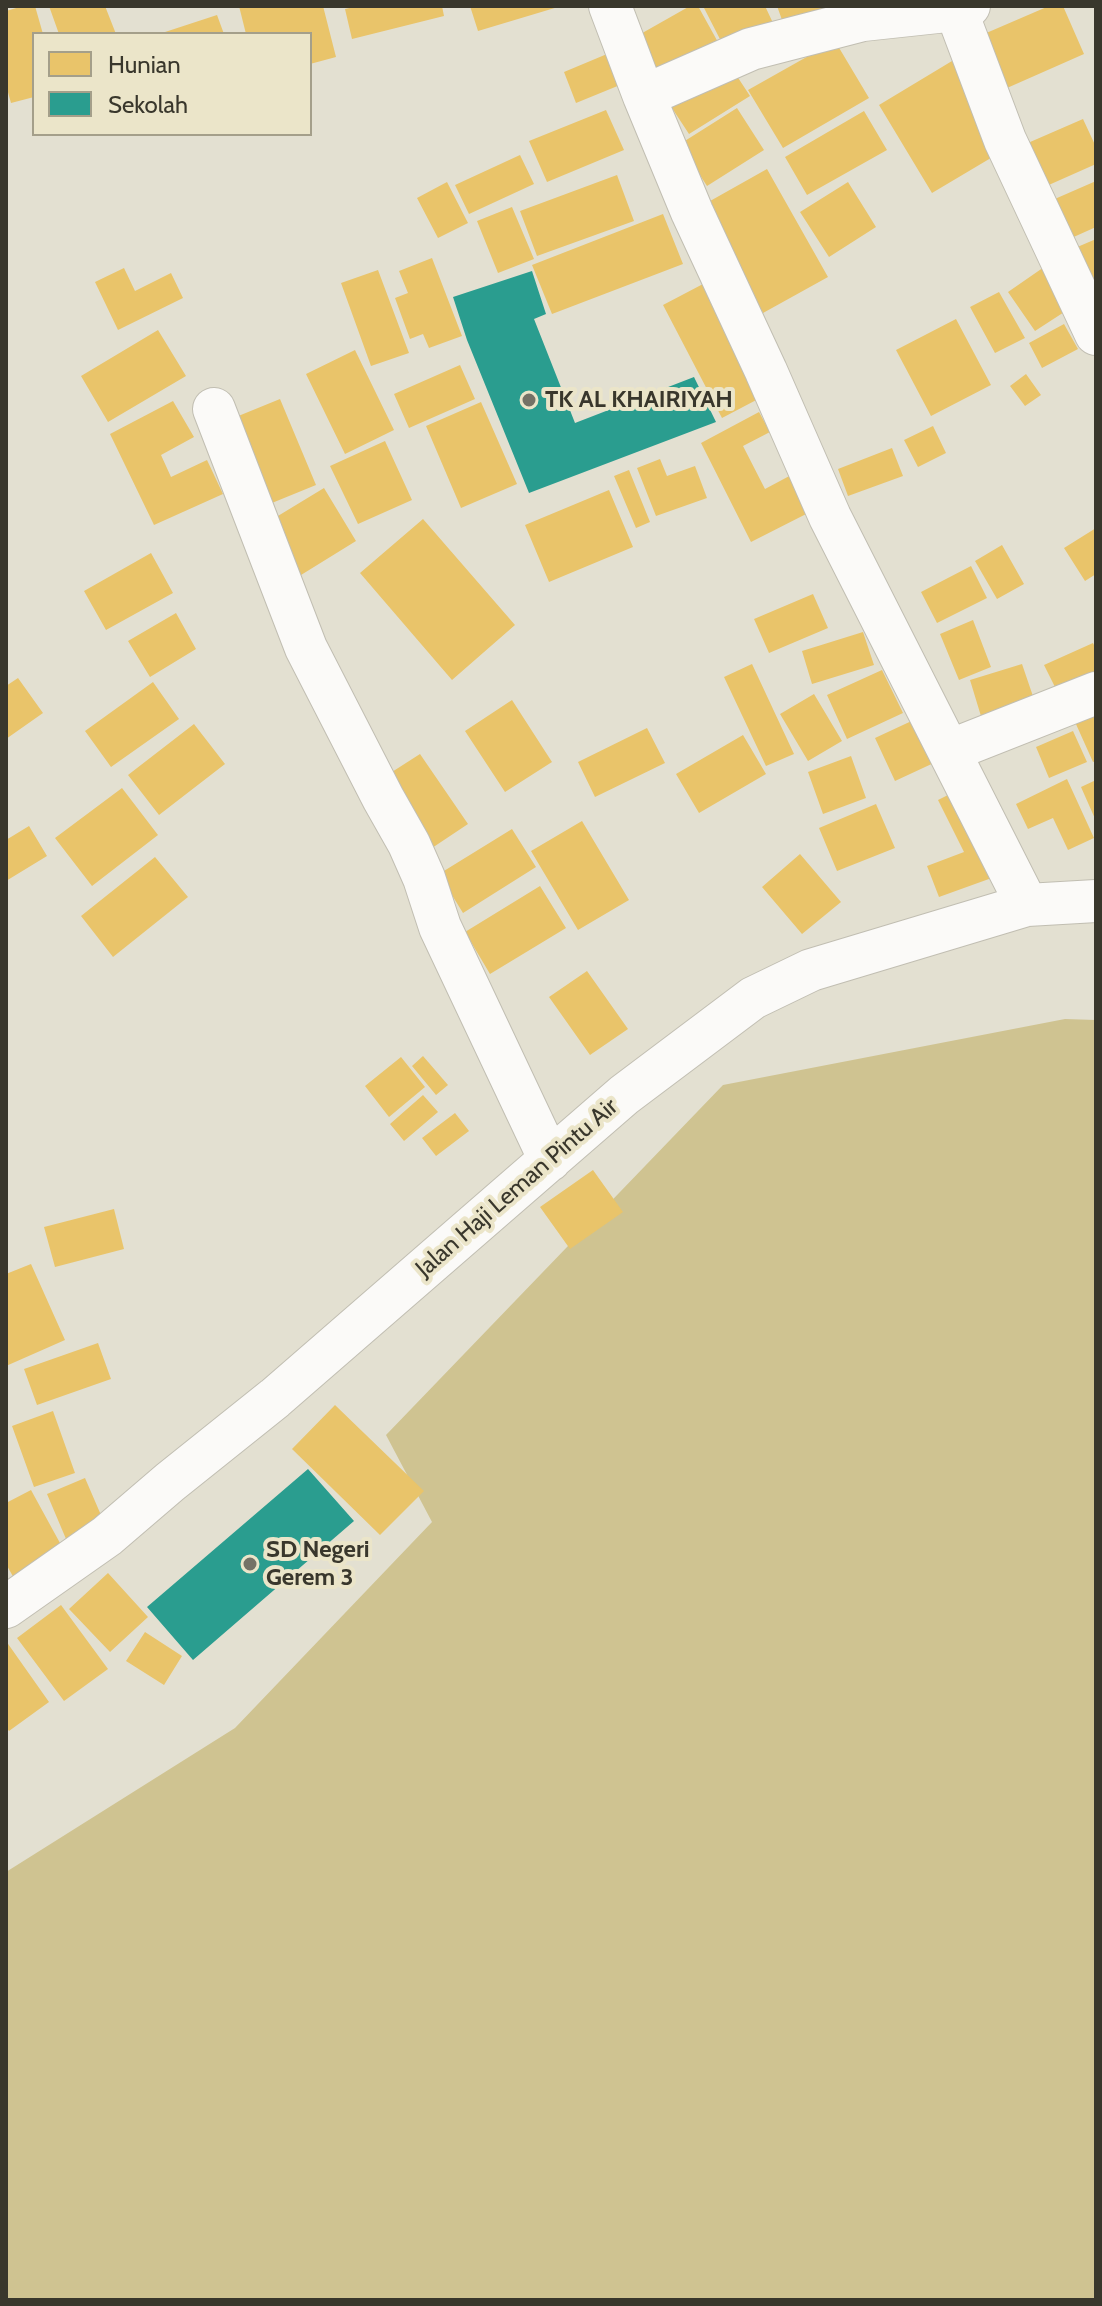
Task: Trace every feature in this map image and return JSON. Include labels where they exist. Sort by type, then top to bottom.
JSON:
[{"type":"street","points":[[644,96],[751,49],[863,20],[963,8],[1005,140],[1096,334]]},
{"type":"street","points":[[616,23],[692,212],[830,517],[1027,905]]},
{"type":"street","points":[[214,409],[306,648],[409,844],[440,927],[550,1160]]},
{"type":"street","points":[[949,751],[1096,693]]},
{"type":"street","name":"Jalan Haji Leman Pintu Air","points":[[6,1607],[107,1536],[275,1398],[624,1095],[753,998],[811,970],[1027,905],[1096,901]]},
{"type":"shaded area","points":[[1065,1019],[1096,1020],[1096,2300],[6,2300],[6,1872],[235,1728],[432,1522],[386,1435],[723,1085]]},
{"type":"building: Hunian","points":[[35,6],[42,32],[32,32],[32,98],[11,103],[6,85],[6,11]]},
{"type":"building: Hunian","points":[[49,6],[105,6],[115,32],[58,32]]},
{"type":"building: Hunian","points":[[239,6],[323,6],[336,57],[312,63],[312,32],[246,32]]},
{"type":"building: Hunian","points":[[358,6],[442,6],[444,16],[352,39],[345,9]]},
{"type":"building: Hunian","points":[[470,6],[558,6],[558,7],[478,31]]},
{"type":"building: Hunian","points":[[690,6],[698,6],[719,44],[660,76],[637,36]]},
{"type":"building: Hunian","points":[[703,6],[765,6],[773,23],[724,47]]},
{"type":"building: Hunian","points":[[777,6],[827,6],[830,15],[786,31]]},
{"type":"building: Hunian","points":[[1049,6],[1063,6],[1084,54],[1007,88],[984,34]]},
{"type":"building: Hunian","points":[[217,15],[223,32],[165,32]]},
{"type":"building: Hunian","points":[[835,41],[869,98],[783,148],[748,90]]},
{"type":"building: Hunian","points":[[607,54],[620,85],[576,103],[564,72]]},
{"type":"building: Hunian","points":[[952,61],[1006,149],[932,193],[879,105]]},
{"type":"building: Hunian","points":[[731,67],[750,96],[689,134],[670,105]]},
{"type":"building: Hunian","points":[[737,108],[764,150],[707,186],[680,144]]},
{"type":"building: Hunian","points":[[606,110],[624,150],[547,182],[529,141]]},
{"type":"building: Hunian","points":[[864,111],[887,150],[807,195],[785,157]]},
{"type":"building: Hunian","points":[[1083,119],[1096,147],[1096,164],[1033,192],[1014,149]]},
{"type":"building: Hunian","points":[[520,155],[534,184],[469,214],[455,185]]},
{"type":"building: Hunian","points":[[767,169],[828,277],[763,313],[703,205]]},
{"type":"building: Hunian","points":[[617,175],[634,221],[537,256],[520,211]]},
{"type":"building: Hunian","points":[[1096,181],[1096,227],[1058,244],[1041,205]]},
{"type":"building: Hunian","points":[[447,182],[468,223],[438,238],[417,198]]},
{"type":"building: Hunian","points":[[848,182],[876,227],[829,257],[800,212]]},
{"type":"building: Hunian","points":[[512,207],[534,259],[498,273],[477,221]]},
{"type":"building: Hunian","points":[[663,214],[683,264],[552,314],[532,265]]},
{"type":"building: Hunian","points":[[1096,239],[1096,286],[1068,251]]},
{"type":"building: Hunian","points":[[432,258],[462,336],[429,348],[423,334],[410,339],[395,298],[408,293],[399,271]]},
{"type":"building: Hunian","points":[[1047,265],[1075,305],[1035,331],[1008,292]]},
{"type":"building: Hunian","points":[[124,268],[135,291],[171,273],[183,298],[118,330],[95,282]]},
{"type":"building: Hunian","points":[[378,270],[409,353],[371,366],[341,283]]},
{"type":"building: Hunian","points":[[703,284],[762,397],[722,418],[663,305]]},
{"type":"building: Hunian","points":[[999,292],[1025,338],[995,353],[970,307]]},
{"type":"building: Hunian","points":[[956,319],[991,385],[931,416],[896,350]]},
{"type":"building: Hunian","points":[[1064,324],[1078,349],[1042,368],[1029,343]]},
{"type":"building: Hunian","points":[[158,330],[186,376],[108,422],[81,376]]},
{"type":"building: Hunian","points":[[355,350],[394,430],[345,454],[306,374]]},
{"type":"building: Hunian","points":[[460,365],[475,399],[409,428],[394,394]]},
{"type":"building: Hunian","points":[[1026,374],[1041,395],[1025,406],[1010,386]]},
{"type":"building: Hunian","points":[[280,399],[316,485],[267,505],[231,419]]},
{"type":"building: Hunian","points":[[173,401],[194,437],[161,455],[171,477],[207,460],[223,494],[154,525],[110,434]]},
{"type":"building: Hunian","points":[[481,402],[517,484],[461,508],[426,426]]},
{"type":"building: Hunian","points":[[759,412],[770,432],[743,446],[765,489],[795,473],[814,510],[751,542],[701,443]]},
{"type":"building: Hunian","points":[[933,426],[946,453],[918,467],[904,440]]},
{"type":"building: Hunian","points":[[385,441],[412,500],[358,524],[330,466]]},
{"type":"building: Hunian","points":[[892,448],[903,476],[848,496],[838,469]]},
{"type":"building: Hunian","points":[[660,459],[667,476],[695,466],[707,498],[656,516],[637,468]]},
{"type":"building: Hunian","points":[[629,470],[650,522],[636,528],[614,476]]},
{"type":"building: Hunian","points":[[324,488],[356,541],[301,575],[268,522]]},
{"type":"building: Hunian","points":[[609,490],[633,547],[549,582],[525,525]]},
{"type":"building: Hunian","points":[[423,519],[515,625],[452,680],[360,573]]},
{"type":"building: Hunian","points":[[1096,528],[1096,574],[1085,581],[1064,548]]},
{"type":"building: Hunian","points":[[1002,545],[1024,584],[997,599],[975,561]]},
{"type":"building: Hunian","points":[[151,553],[173,593],[106,630],[84,591]]},
{"type":"building: Hunian","points":[[971,566],[987,598],[937,623],[921,592]]},
{"type":"building: Hunian","points":[[813,594],[828,628],[769,653],[754,619]]},
{"type":"building: Hunian","points":[[176,613],[196,649],[150,677],[128,641]]},
{"type":"building: Hunian","points":[[973,620],[991,667],[959,680],[940,634]]},
{"type":"building: Hunian","points":[[863,632],[874,665],[812,684],[802,651]]},
{"type":"building: Hunian","points":[[1093,643],[1096,649],[1096,682],[1061,699],[1044,665]]},
{"type":"building: Hunian","points":[[752,664],[794,754],[766,766],[724,677]]},
{"type":"building: Hunian","points":[[1022,664],[1037,708],[984,726],[970,680]]},
{"type":"building: Hunian","points":[[882,670],[903,713],[847,739],[827,695]]},
{"type":"building: Hunian","points":[[18,678],[43,713],[6,739],[6,686]]},
{"type":"building: Hunian","points":[[153,682],[179,719],[111,767],[85,731]]},
{"type":"building: Hunian","points":[[814,694],[842,741],[808,761],[780,714]]},
{"type":"building: Hunian","points":[[512,700],[552,762],[505,792],[465,731]]},
{"type":"building: Hunian","points":[[1096,702],[1096,761],[1093,762],[1071,713]]},
{"type":"building: Hunian","points":[[918,718],[938,761],[895,781],[875,738]]},
{"type":"building: Hunian","points":[[194,724],[225,764],[159,815],[128,775]]},
{"type":"building: Hunian","points":[[647,728],[665,763],[595,797],[578,762]]},
{"type":"building: Hunian","points":[[1073,731],[1087,762],[1049,778],[1036,747]]},
{"type":"building: Hunian","points":[[743,735],[766,774],[699,813],[676,774]]},
{"type":"building: Hunian","points":[[420,754],[468,824],[429,850],[381,779]]},
{"type":"building: Hunian","points":[[851,756],[866,798],[823,814],[808,772]]},
{"type":"building: Hunian","points":[[1067,779],[1094,838],[1068,850],[1053,818],[1028,829],[1016,804]]},
{"type":"building: Hunian","points":[[1096,780],[1096,821],[1081,787]]},
{"type":"building: Hunian","points":[[122,788],[158,835],[92,886],[55,838]]},
{"type":"building: Hunian","points":[[962,788],[1000,875],[939,897],[927,866],[964,852],[938,800]]},
{"type":"building: Hunian","points":[[876,804],[895,848],[837,871],[819,828]]},
{"type":"building: Hunian","points":[[582,821],[629,900],[578,930],[531,851]]},
{"type":"building: Hunian","points":[[29,826],[47,856],[6,881],[6,840]]},
{"type":"building: Hunian","points":[[512,829],[536,867],[463,913],[439,874]]},
{"type":"building: Hunian","points":[[800,854],[841,902],[802,934],[762,887]]},
{"type":"building: Hunian","points":[[155,857],[188,897],[113,957],[81,916]]},
{"type":"building: Hunian","points":[[540,886],[566,928],[490,974],[465,932]]},
{"type":"building: Hunian","points":[[587,971],[628,1029],[590,1055],[549,997]]},
{"type":"building: Hunian","points":[[423,1056],[448,1085],[436,1095],[412,1066]]},
{"type":"building: Hunian","points":[[401,1057],[425,1087],[389,1117],[365,1086]]},
{"type":"building: Hunian","points":[[423,1095],[438,1112],[404,1141],[390,1124]]},
{"type":"building: Hunian","points":[[455,1113],[469,1131],[436,1156],[422,1138]]},
{"type":"building: Hunian","points":[[593,1170],[623,1212],[570,1249],[540,1207]]},
{"type":"building: Hunian","points":[[114,1209],[124,1249],[55,1267],[44,1227]]},
{"type":"building: Hunian","points":[[31,1264],[65,1340],[6,1366],[6,1274]]},
{"type":"building: Hunian","points":[[98,1343],[111,1379],[37,1405],[24,1369]]},
{"type":"building: Hunian","points":[[335,1405],[424,1491],[380,1535],[292,1449]]},
{"type":"building: Hunian","points":[[53,1411],[75,1473],[34,1487],[12,1426]]},
{"type":"building: Hunian","points":[[85,1478],[107,1529],[69,1546],[47,1494]]},
{"type":"building: Hunian","points":[[31,1490],[66,1554],[15,1580],[6,1564],[6,1503]]},
{"type":"building: Hunian","points":[[108,1573],[148,1617],[110,1652],[69,1609]]},
{"type":"building: Hunian","points":[[61,1605],[108,1669],[64,1701],[17,1638]]},
{"type":"building: Hunian","points":[[145,1632],[182,1656],[164,1685],[126,1661]]},
{"type":"building: Hunian","points":[[6,1641],[49,1702],[9,1731],[6,1727]]},
{"type":"building: Sekolah","name":"TK AL KHAIRIYAH","points":[[532,271],[546,314],[534,319],[575,423],[694,377],[716,422],[529,493],[467,340],[453,297]]},
{"type":"building: Sekolah","name":"SD Negeri Gerem 3","points":[[308,1469],[354,1521],[193,1660],[147,1607]]},
{"type":"place","name":"TK AL KHAIRIYAH","points":[[529,400]]},
{"type":"place","name":"SD Negeri Gerem 3","points":[[250,1564]]}]
